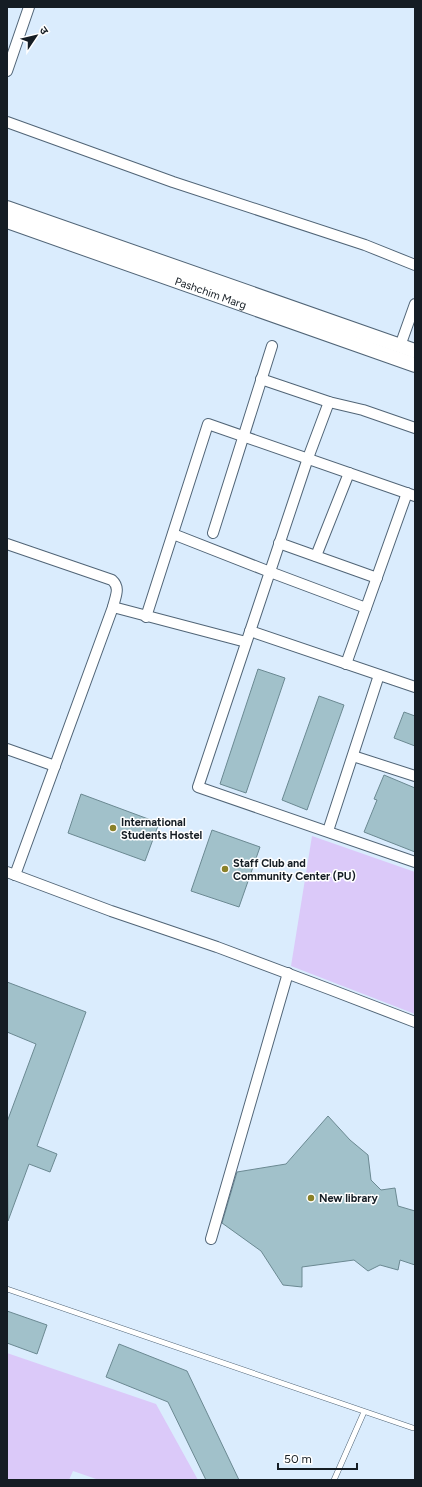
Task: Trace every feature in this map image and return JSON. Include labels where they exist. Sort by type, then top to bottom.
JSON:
[{"type":"main road","points":[[7,208],[415,351]]},
{"type":"main road","name":"Pashchim Marg","points":[[7,221],[415,365]]},
{"type":"street","points":[[7,72],[29,7]]},
{"type":"street","points":[[7,122],[173,182],[365,245],[415,265]]},
{"type":"street","points":[[400,346],[415,304]]},
{"type":"street","points":[[213,533],[272,346]]},
{"type":"street","points":[[262,379],[329,402],[363,410],[415,428]]},
{"type":"street","points":[[329,402],[279,543],[198,787],[415,862]]},
{"type":"street","points":[[146,617],[208,424],[411,494],[376,578],[346,664]]},
{"type":"street","points":[[316,556],[349,473]]},
{"type":"street","points":[[172,534],[366,608]]},
{"type":"street","points":[[279,543],[376,578]]},
{"type":"street","points":[[7,544],[112,580],[116,583],[118,589],[113,607],[55,766],[11,874],[110,911],[288,973],[415,1022]]},
{"type":"street","points":[[113,607],[146,617],[246,642]]},
{"type":"street","points":[[250,631],[415,687]]},
{"type":"street","points":[[328,832],[379,675]]},
{"type":"street","points":[[7,748],[55,766]]},
{"type":"street","points":[[352,756],[415,776]]},
{"type":"street","points":[[212,1239],[288,973]]},
{"type":"lane","points":[[7,1289],[364,1412],[414,1427]]},
{"type":"lane","points":[[334,1480],[364,1412]]},
{"type":"shaded area","points":[[312,836],[415,872],[415,1014],[291,966]]},
{"type":"shaded area","points":[[7,1353],[156,1404],[198,1480],[99,1480],[73,1471],[69,1480],[7,1480]]},
{"type":"building","points":[[258,669],[285,678],[246,793],[220,784]]},
{"type":"building","points":[[319,696],[344,705],[307,810],[282,800]]},
{"type":"building","points":[[404,712],[415,716],[415,746],[394,738]]},
{"type":"building","points":[[384,775],[415,788],[415,852],[364,832],[377,800],[374,799]]},
{"type":"building","name":"International Students Hostel","points":[[81,794],[159,823],[145,861],[68,833]]},
{"type":"building","name":"Staff Club and Community Center (PU)","points":[[212,830],[260,847],[239,907],[191,891]]},
{"type":"building","points":[[7,982],[86,1012],[37,1146],[57,1154],[50,1172],[29,1164],[8,1221],[7,1122],[36,1044],[7,1032]]},
{"type":"building","name":"New library","points":[[328,1116],[350,1140],[368,1155],[371,1180],[381,1190],[395,1188],[398,1206],[415,1211],[415,1265],[400,1260],[398,1270],[380,1265],[368,1271],[354,1260],[302,1267],[302,1287],[283,1285],[261,1251],[222,1223],[237,1172],[286,1164]]},
{"type":"building","points":[[7,1311],[47,1325],[37,1354],[7,1343]]},
{"type":"building","points":[[119,1344],[187,1371],[239,1480],[206,1480],[168,1402],[106,1377]]},
{"type":"place","name":"International Students Hostel","points":[[113,828]]},
{"type":"place","name":"Staff Club and Community Center (PU)","points":[[225,869]]},
{"type":"place","name":"New library","points":[[311,1198]]}]
